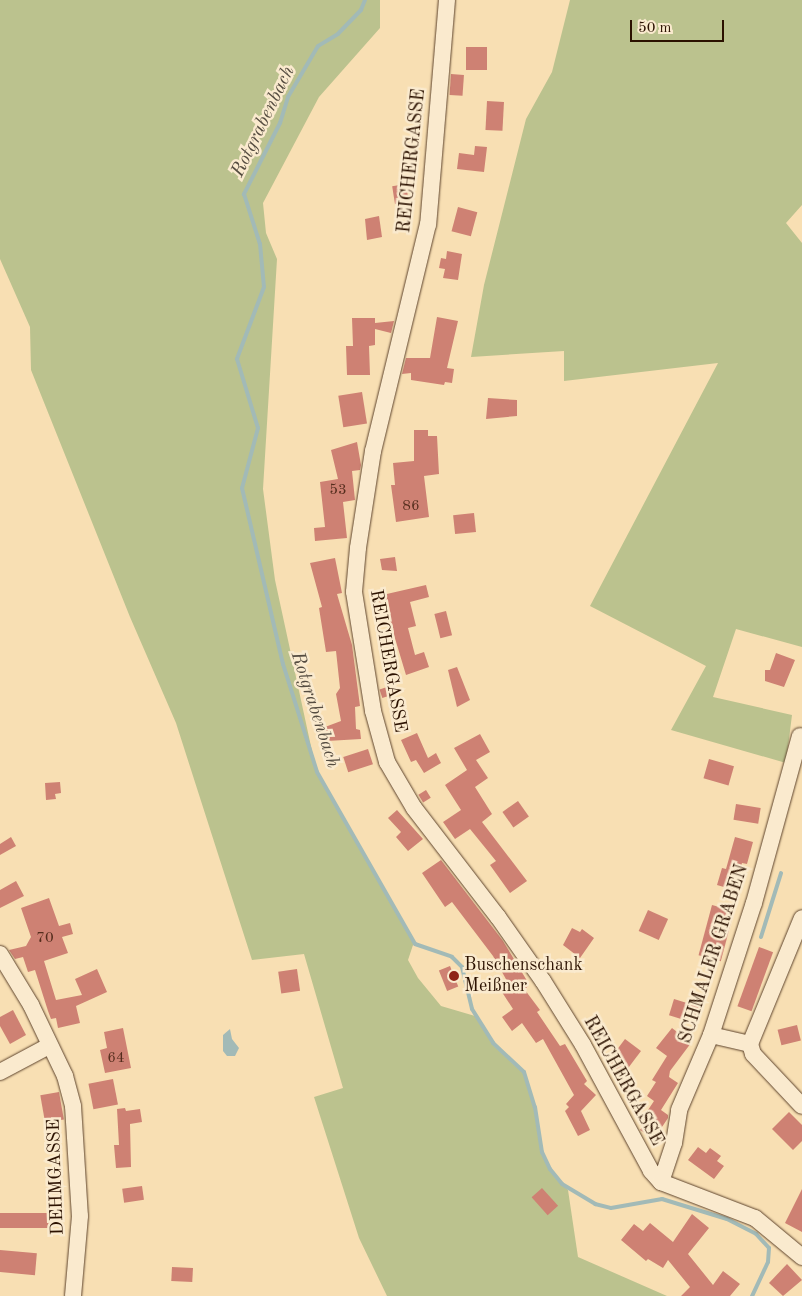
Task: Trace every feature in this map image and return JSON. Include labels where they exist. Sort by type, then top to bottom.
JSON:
[{"type":"street","name":"REICHERGASSE","points":[[447,0],[428,224],[373,451],[358,548],[354,592],[373,711],[387,762],[414,808],[498,917],[543,981],[583,1045],[634,1143],[651,1171],[662,1182],[755,1218],[802,1257]]},
{"type":"street","name":"SCHMALER GRABEN","points":[[662,1182],[674,1143],[679,1110],[711,1035],[754,903],[800,736]]},
{"type":"street","points":[[802,918],[796,953],[750,1044],[752,1054],[802,1106]]},
{"type":"street","name":"DEHMGASSE","points":[[0,954],[30,1005],[65,1076],[73,1106],[79,1162],[80,1216],[74,1296]]},
{"type":"street","points":[[711,1035],[750,1044]]},
{"type":"street","points":[[0,1072],[49,1046]]},
{"type":"green space","points":[[0,0],[380,0],[380,28],[319,97],[263,203],[266,233],[277,259],[263,489],[275,580],[317,774],[414,942],[408,960],[418,978],[441,1006],[475,1016],[493,1045],[524,1074],[537,1114],[542,1152],[551,1172],[568,1190],[578,1257],[667,1296],[387,1296],[359,1238],[314,1097],[343,1088],[304,954],[252,960],[176,723],[130,617],[31,370],[30,327],[0,259]]},
{"type":"green space","points":[[570,0],[802,0],[802,205],[786,223],[802,243],[802,647],[736,629],[713,697],[792,715],[786,763],[671,730],[706,666],[590,606],[718,363],[564,381],[564,351],[471,357],[484,285],[526,119],[552,72]]},
{"type":"water","points":[[230,1029],[232,1039],[239,1048],[235,1056],[227,1056],[223,1051],[223,1035]]},
{"type":"building","points":[[466,47],[487,47],[487,70],[466,70]]},
{"type":"building","points":[[451,74],[464,75],[463,96],[450,95]]},
{"type":"building","points":[[487,101],[504,102],[502,131],[485,130]]},
{"type":"building","points":[[475,146],[487,147],[484,172],[457,169],[459,153],[474,155]]},
{"type":"building","points":[[406,184],[409,202],[395,204],[392,186]]},
{"type":"building","points":[[458,207],[477,212],[471,236],[452,231]]},
{"type":"building","points":[[379,216],[382,237],[367,240],[365,219]]},
{"type":"building","points":[[447,251],[462,254],[458,280],[443,278],[445,269],[439,268],[441,258],[446,259]]},
{"type":"building","points":[[437,317],[458,321],[447,368],[454,369],[452,383],[445,382],[444,385],[411,380],[411,373],[402,374],[406,358],[430,358]]},
{"type":"building","points":[[352,318],[375,318],[375,323],[394,321],[391,333],[375,329],[375,345],[369,346],[370,375],[347,375],[346,346],[353,346]]},
{"type":"building","points":[[362,392],[367,424],[343,427],[338,396]]},
{"type":"building","points":[[488,398],[517,400],[517,416],[486,419]]},
{"type":"building","points":[[414,430],[428,430],[428,436],[437,436],[439,474],[424,476],[429,517],[396,522],[391,485],[395,485],[393,463],[414,461]]},
{"type":"building","points":[[357,442],[361,465],[360,470],[352,471],[355,500],[343,502],[347,538],[315,541],[314,528],[325,527],[320,482],[338,479],[331,450]]},
{"type":"building","points":[[474,513],[476,532],[455,534],[453,515]]},
{"type":"building","points":[[395,557],[397,571],[382,570],[380,559]]},
{"type":"building","points":[[335,558],[342,593],[337,594],[352,645],[360,706],[355,707],[356,729],[360,730],[361,739],[327,741],[325,727],[341,721],[336,694],[340,688],[336,651],[326,652],[319,608],[322,607],[310,563]]},
{"type":"building","points":[[426,585],[429,597],[410,602],[416,626],[408,628],[415,655],[424,652],[429,667],[406,675],[388,615],[383,616],[378,596]]},
{"type":"building","points":[[446,611],[452,635],[440,638],[434,614]]},
{"type":"building","points":[[776,653],[795,660],[784,687],[765,681],[765,670],[770,670]]},
{"type":"building","points":[[457,667],[470,700],[457,707],[448,670]]},
{"type":"building","points":[[390,686],[393,695],[382,698],[380,689]]},
{"type":"building","points":[[417,733],[428,758],[436,753],[441,763],[424,773],[416,760],[411,762],[401,740]]},
{"type":"building","points":[[480,734],[490,752],[476,760],[488,778],[475,787],[492,814],[482,822],[527,881],[510,893],[490,865],[496,861],[470,829],[455,839],[443,822],[461,810],[445,785],[467,770],[454,748]]},
{"type":"building","points":[[368,749],[373,764],[348,772],[343,757]]},
{"type":"building","points":[[709,759],[734,766],[728,785],[703,778]]},
{"type":"building","points":[[60,782],[61,793],[55,794],[56,799],[46,800],[45,783]]},
{"type":"building","points":[[426,790],[431,798],[423,802],[418,795]]},
{"type":"building","points":[[518,801],[529,817],[513,827],[502,812]]},
{"type":"building","points":[[736,804],[761,808],[758,824],[733,820]]},
{"type":"building","points":[[397,810],[423,839],[408,851],[396,837],[401,832],[388,818]]},
{"type":"building","points":[[11,837],[16,846],[0,855],[0,844]]},
{"type":"building","points":[[735,837],[753,842],[747,864],[742,863],[734,890],[717,885],[722,868],[726,869]]},
{"type":"building","points":[[441,860],[503,941],[529,984],[525,990],[540,1010],[537,1012],[560,1046],[565,1044],[587,1081],[584,1084],[596,1095],[581,1111],[590,1130],[578,1136],[565,1111],[569,1107],[566,1104],[574,1095],[543,1039],[536,1043],[522,1023],[512,1031],[502,1017],[513,1009],[498,986],[507,981],[493,956],[452,902],[445,907],[422,873]]},
{"type":"building","points":[[16,881],[24,896],[0,908],[0,890]]},
{"type":"building","points":[[49,898],[59,926],[70,923],[73,934],[62,937],[68,953],[44,961],[56,1000],[82,995],[75,979],[97,969],[107,992],[76,1006],[80,1023],[58,1028],[56,1018],[51,1019],[35,970],[28,972],[23,957],[15,959],[9,950],[26,946],[31,937],[21,908]]},
{"type":"building","points":[[712,905],[734,911],[721,961],[699,955]]},
{"type":"building","points":[[648,910],[668,919],[659,940],[639,931]]},
{"type":"building","points":[[572,928],[580,932],[582,929],[594,938],[580,958],[563,945]]},
{"type":"building","points":[[759,947],[773,952],[752,1011],[737,1006]]},
{"type":"building","points":[[450,966],[458,986],[447,991],[439,970]]},
{"type":"building","points":[[297,969],[300,991],[281,993],[278,972]]},
{"type":"building","points":[[674,999],[700,1007],[695,1023],[669,1015]]},
{"type":"building","points":[[13,1010],[26,1035],[10,1044],[0,1026],[0,1017]]},
{"type":"building","points":[[797,1025],[801,1041],[781,1045],[778,1030]]},
{"type":"building","points":[[123,1028],[131,1068],[105,1073],[100,1050],[107,1048],[104,1032]]},
{"type":"building","points":[[672,1028],[691,1043],[670,1071],[669,1077],[678,1083],[661,1110],[668,1115],[668,1118],[654,1139],[640,1130],[648,1119],[644,1116],[654,1101],[647,1096],[656,1082],[652,1080],[667,1056],[656,1048]]},
{"type":"building","points":[[625,1039],[641,1051],[624,1074],[608,1062]]},
{"type":"building","points":[[113,1079],[118,1105],[93,1109],[88,1084]]},
{"type":"building","points":[[59,1092],[64,1120],[45,1123],[40,1095]]},
{"type":"building","points":[[125,1108],[126,1111],[140,1109],[142,1122],[130,1124],[131,1167],[116,1168],[114,1145],[119,1145],[117,1109]]},
{"type":"building","points":[[789,1112],[802,1125],[802,1141],[793,1150],[772,1129]]},
{"type":"building","points":[[698,1147],[706,1153],[710,1148],[721,1156],[717,1161],[724,1166],[714,1179],[688,1160]]},
{"type":"building","points":[[142,1186],[144,1200],[124,1203],[122,1189]]},
{"type":"building","points":[[542,1188],[558,1206],[548,1215],[532,1197]]},
{"type":"building","points":[[802,1189],[802,1232],[785,1223]]},
{"type":"building","points":[[0,1213],[47,1213],[52,1215],[51,1228],[0,1228]]},
{"type":"building","points":[[692,1214],[709,1228],[688,1254],[713,1285],[723,1271],[740,1284],[730,1296],[681,1296],[690,1287],[668,1260],[663,1268],[648,1259],[646,1261],[621,1240],[634,1224],[643,1231],[650,1223],[673,1242]]},
{"type":"building","points":[[0,1250],[37,1253],[35,1275],[0,1272]]},
{"type":"building","points":[[787,1264],[802,1280],[783,1296],[769,1283]]},
{"type":"building","points":[[172,1267],[193,1268],[192,1282],[171,1281]]},
{"type":"waterway","name":"Rotgrabenbach","points":[[365,0],[361,10],[338,34],[318,46],[288,97],[280,123],[244,194],[260,244],[264,287],[237,359],[258,428],[242,488],[283,664],[317,772],[415,944],[452,957],[462,967],[472,1009],[493,1043],[524,1072],[535,1107],[542,1152],[550,1169],[562,1184],[595,1204],[611,1208],[662,1199],[727,1219],[756,1234],[769,1248],[768,1262],[752,1296]]},
{"type":"waterway","name":"SCHMALER GRABEN","points":[[761,937],[781,873]]},
{"type":"place","name":"Buschenschank Meißner","points":[[454,976]]}]
